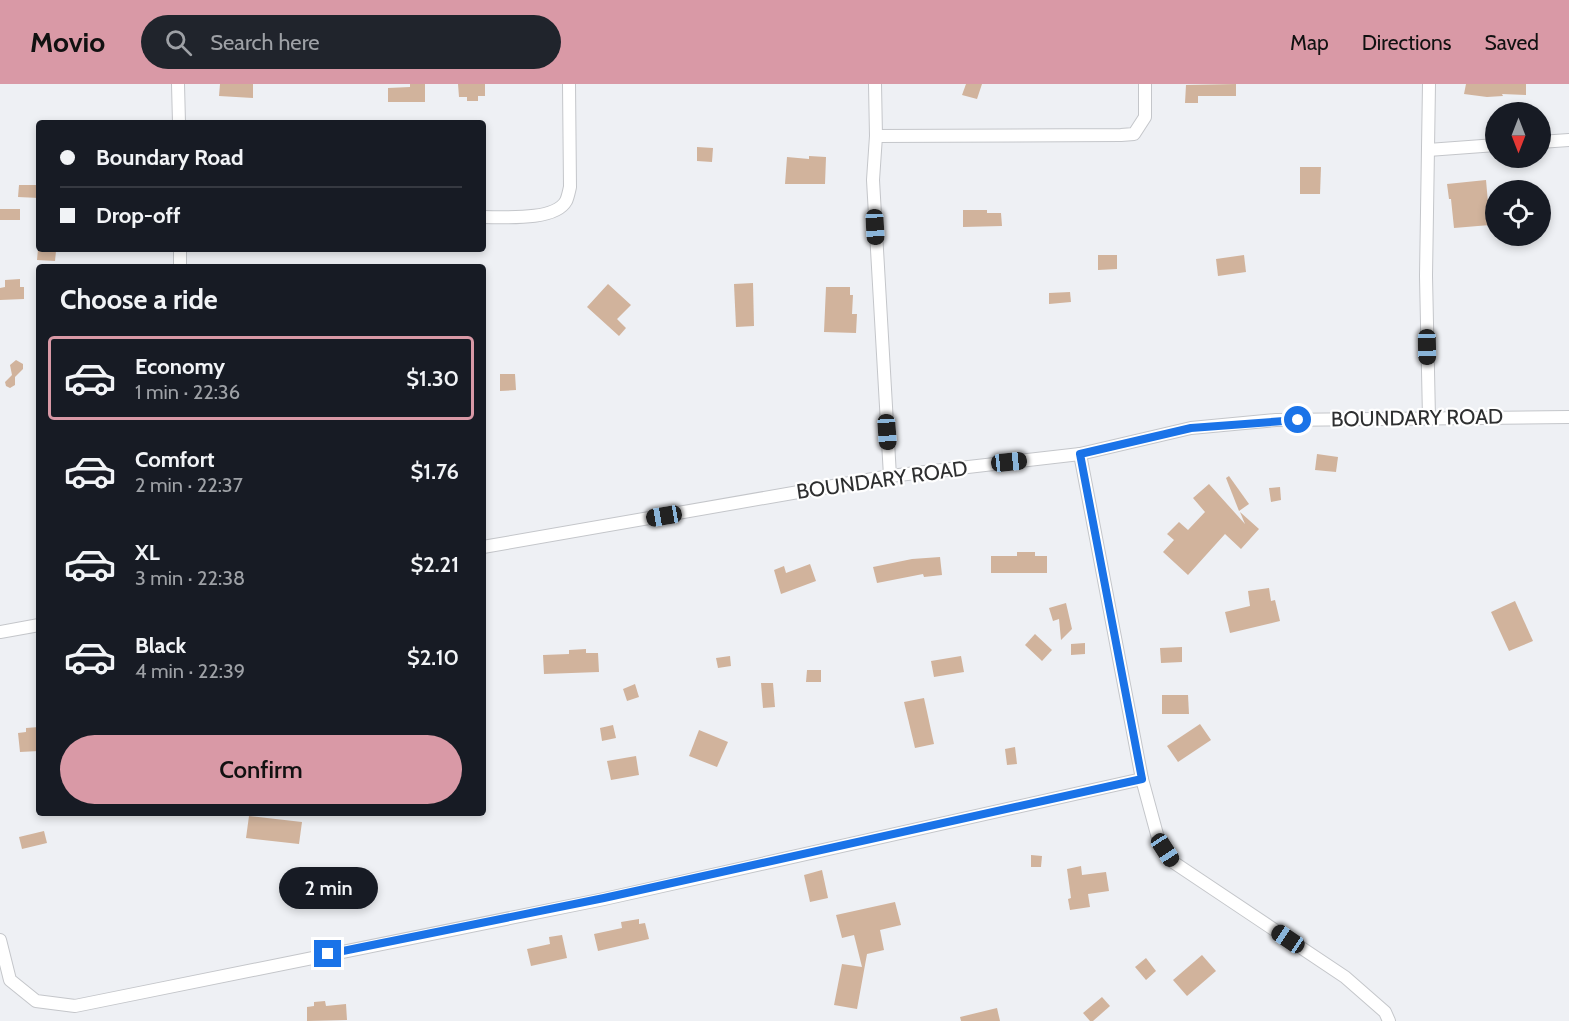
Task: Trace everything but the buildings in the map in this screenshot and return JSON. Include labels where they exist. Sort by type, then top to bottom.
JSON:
[{"type":"street","points":[[178,84],[179,120]]},
{"type":"street","points":[[486,218],[542,215],[557,211],[566,201],[570,187],[569,84]]},
{"type":"street","points":[[875,84],[876,136],[873,192],[890,476]]},
{"type":"street","points":[[876,136],[1134,134],[1145,117],[1145,84]]},
{"type":"street","points":[[1429,84],[1426,276],[1429,418]]},
{"type":"street","points":[[1551,141],[1569,140]]},
{"type":"street","points":[[1428,150],[1485,146]]},
{"type":"street","name":"BOUNDARY ROAD","points":[[486,546],[890,476],[1080,454],[1191,428],[1276,420],[1569,417]]},
{"type":"street","points":[[1080,454],[1142,779],[1158,837],[1173,862],[1345,977],[1385,1012],[1389,1021]]},
{"type":"street","points":[[0,632],[36,626]]},
{"type":"street","points":[[0,940],[10,980],[36,1001],[75,1006],[604,898],[1142,779]]},
{"type":"route","points":[[328,954],[604,898],[1142,779],[1080,454],[1191,428],[1298,420]]}]
